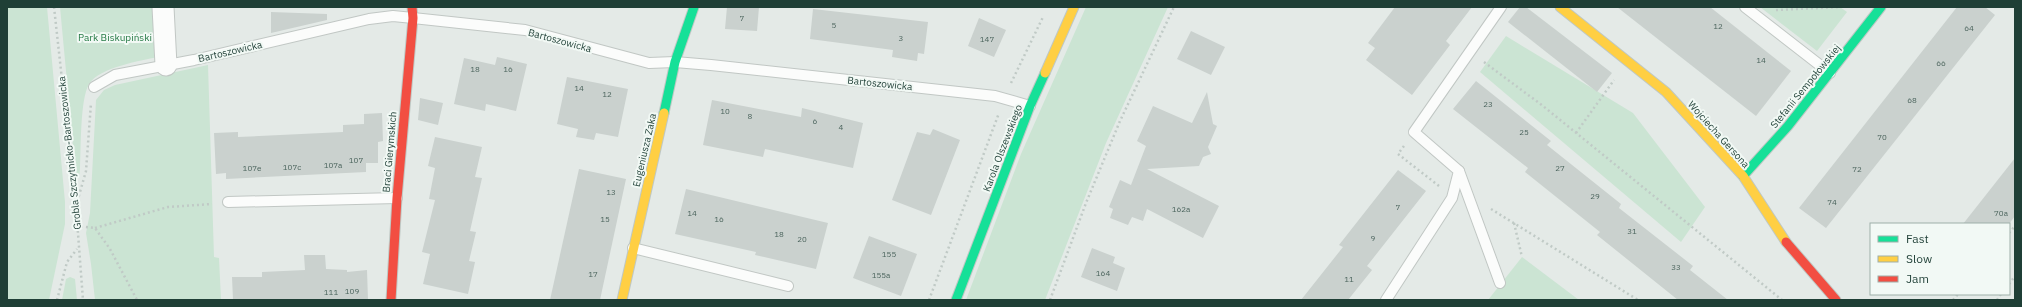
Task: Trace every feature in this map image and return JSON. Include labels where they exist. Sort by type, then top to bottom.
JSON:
[{"type":"street","points":[[163,7],[166,64]]},
{"type":"street","name":"Braci Gierymskich","points":[[391,300],[396,198],[413,18],[412,7]]},
{"type":"street","name":"Eugeniusza Zaka","points":[[622,300],[675,62],[694,7]]},
{"type":"street","name":"Karola Olszewskiego","points":[[956,300],[1030,106],[1074,7]]},
{"type":"street","name":"Wojciecha Gersona","points":[[1560,7],[1666,92],[1743,176],[1789,246],[1836,300]]},
{"type":"street","name":"Stefanii Sempołowskiej","points":[[1743,176],[1788,126],[1881,7]]},
{"type":"lane","points":[[1500,283],[1470,197],[1459,171],[1414,132],[1501,7]]},
{"type":"lane","points":[[1745,7],[1830,73]]},
{"type":"lane","name":"Bartoszowicka","points":[[94,87],[115,75],[369,19],[393,16],[525,30],[649,63],[675,62],[1005,98],[1030,106]]},
{"type":"lane","points":[[1386,300],[1452,198],[1459,171]]},
{"type":"lane","points":[[228,202],[396,198]]},
{"type":"lane","points":[[633,248],[788,286]]},
{"type":"path","name":"Grobla Szczytnicko-Bartoszowicka","points":[[54,7],[76,208],[76,226],[83,300]]},
{"type":"path","points":[[1050,300],[1086,203],[1117,128],[1174,7]]},
{"type":"path","points":[[1774,10],[1840,7]]},
{"type":"path","points":[[929,300],[1005,98],[1044,14]]},
{"type":"path","points":[[1470,52],[1576,133],[1782,300]]},
{"type":"path","points":[[1576,133],[1615,79]]},
{"type":"path","points":[[76,208],[86,171],[91,100],[94,87]]},
{"type":"path","points":[[1414,132],[1398,154],[1442,188]]},
{"type":"path","points":[[1470,197],[1638,300]]},
{"type":"path","points":[[76,226],[95,228],[168,207],[228,202]]},
{"type":"path","points":[[1514,223],[1522,257]]},
{"type":"path","points":[[95,228],[110,249],[137,300]]},
{"type":"path","points":[[57,300],[67,262],[78,248]]},
{"type":"green space","points":[[7,7],[47,7],[65,202],[65,224],[49,300],[7,300]]},
{"type":"green space","name":"Park Biskupiński","points":[[60,7],[158,7],[158,57],[111,69],[94,78],[89,84],[86,91],[82,112],[80,169],[79,177],[76,178]]},
{"type":"green space","points":[[1086,7],[1168,7],[1106,143],[1045,300],[966,300],[1021,154]]},
{"type":"green space","points":[[1760,7],[1840,7],[1847,12],[1817,51]]},
{"type":"green space","points":[[1506,36],[1633,113],[1705,207],[1681,242],[1480,72]]},
{"type":"green space","points":[[208,65],[214,257],[219,258],[221,300],[95,300],[86,233],[90,213],[96,100],[104,90],[115,85]]},
{"type":"green space","points":[[1522,257],[1579,300],[1488,300]]},
{"type":"green space","points":[[70,277],[75,279],[77,300],[62,300],[66,279]]},
{"type":"building","points":[[727,7],[759,7],[757,31],[725,29]]},
{"type":"building","points":[[1395,7],[1472,7],[1446,41],[1450,45],[1412,95],[1366,60],[1375,48],[1368,43]]},
{"type":"building","points":[[1520,7],[1526,7],[1612,73],[1597,92],[1508,22]]},
{"type":"building","points":[[1617,7],[1710,7],[1791,71],[1756,116]]},
{"type":"building","points":[[1957,7],[1985,7],[1995,15],[1826,228],[1799,208]]},
{"type":"building","points":[[813,9],[928,22],[924,54],[918,53],[917,61],[892,57],[893,50],[810,39]]},
{"type":"building","points":[[271,12],[327,14],[327,20],[271,33]]},
{"type":"building","points":[[979,18],[1006,30],[994,57],[968,46]]},
{"type":"building","points":[[1191,31],[1225,47],[1211,75],[1177,59]]},
{"type":"building","points":[[497,57],[527,64],[516,111],[486,104],[485,111],[454,104],[464,58],[495,65]]},
{"type":"building","points":[[567,77],[628,89],[618,137],[596,133],[594,140],[576,137],[578,129],[557,124]]},
{"type":"building","points":[[1476,81],[1551,141],[1547,145],[1621,204],[1619,208],[1693,266],[1690,270],[1728,300],[1678,300],[1597,235],[1600,232],[1525,172],[1528,168],[1453,109]]},
{"type":"building","points":[[1207,92],[1213,124],[1217,126],[1208,147],[1211,154],[1203,157],[1199,166],[1147,169],[1219,206],[1203,238],[1147,209],[1143,221],[1132,217],[1128,225],[1110,218],[1113,209],[1109,207],[1120,180],[1131,185],[1146,146],[1137,141],[1153,106],[1192,123]]},
{"type":"building","points":[[420,98],[443,103],[438,125],[418,120]]},
{"type":"building","points":[[712,100],[801,117],[802,108],[863,123],[853,168],[765,149],[763,157],[703,145]]},
{"type":"building","points":[[382,113],[383,141],[378,142],[378,163],[366,163],[366,172],[226,179],[226,173],[216,174],[214,133],[238,132],[238,137],[343,132],[343,125],[364,124],[364,114]]},
{"type":"building","points":[[933,129],[960,140],[931,215],[892,200],[917,132],[930,135]]},
{"type":"building","points":[[435,137],[482,147],[475,177],[482,178],[470,231],[476,232],[469,261],[475,262],[468,294],[423,284],[430,254],[422,252],[435,200],[429,199],[435,168],[428,166]]},
{"type":"building","points":[[2015,158],[2015,216],[2010,223],[1964,223]]},
{"type":"building","points":[[579,169],[626,179],[600,300],[550,300]]},
{"type":"building","points":[[1398,170],[1426,191],[1367,266],[1372,270],[1348,300],[1301,300],[1343,247],[1339,245]]},
{"type":"building","points":[[686,189],[828,223],[816,269],[755,255],[756,252],[675,234]]},
{"type":"building","points":[[869,236],[917,254],[901,296],[853,278]]},
{"type":"building","points":[[1092,248],[1115,257],[1113,263],[1125,268],[1117,291],[1081,277]]},
{"type":"building","points":[[304,255],[325,255],[326,269],[347,270],[347,272],[367,270],[368,300],[233,300],[232,277],[262,277],[262,272],[305,270]]},
{"type":"traffic: fast","points":[[664,113],[675,62],[694,7]]},
{"type":"traffic: fast","points":[[1743,176],[1788,126],[1881,7]]},
{"type":"traffic: fast","points":[[956,300],[1030,106],[1045,73]]},
{"type":"traffic: slow","points":[[1045,73],[1074,7]]},
{"type":"traffic: slow","points":[[1560,7],[1666,92],[1743,176],[1786,242]]},
{"type":"traffic: slow","points":[[622,300],[664,113]]},
{"type":"traffic: jam","points":[[391,300],[397,198],[413,18],[412,7]]},
{"type":"traffic: jam","points":[[1786,242],[1836,300]]}]
